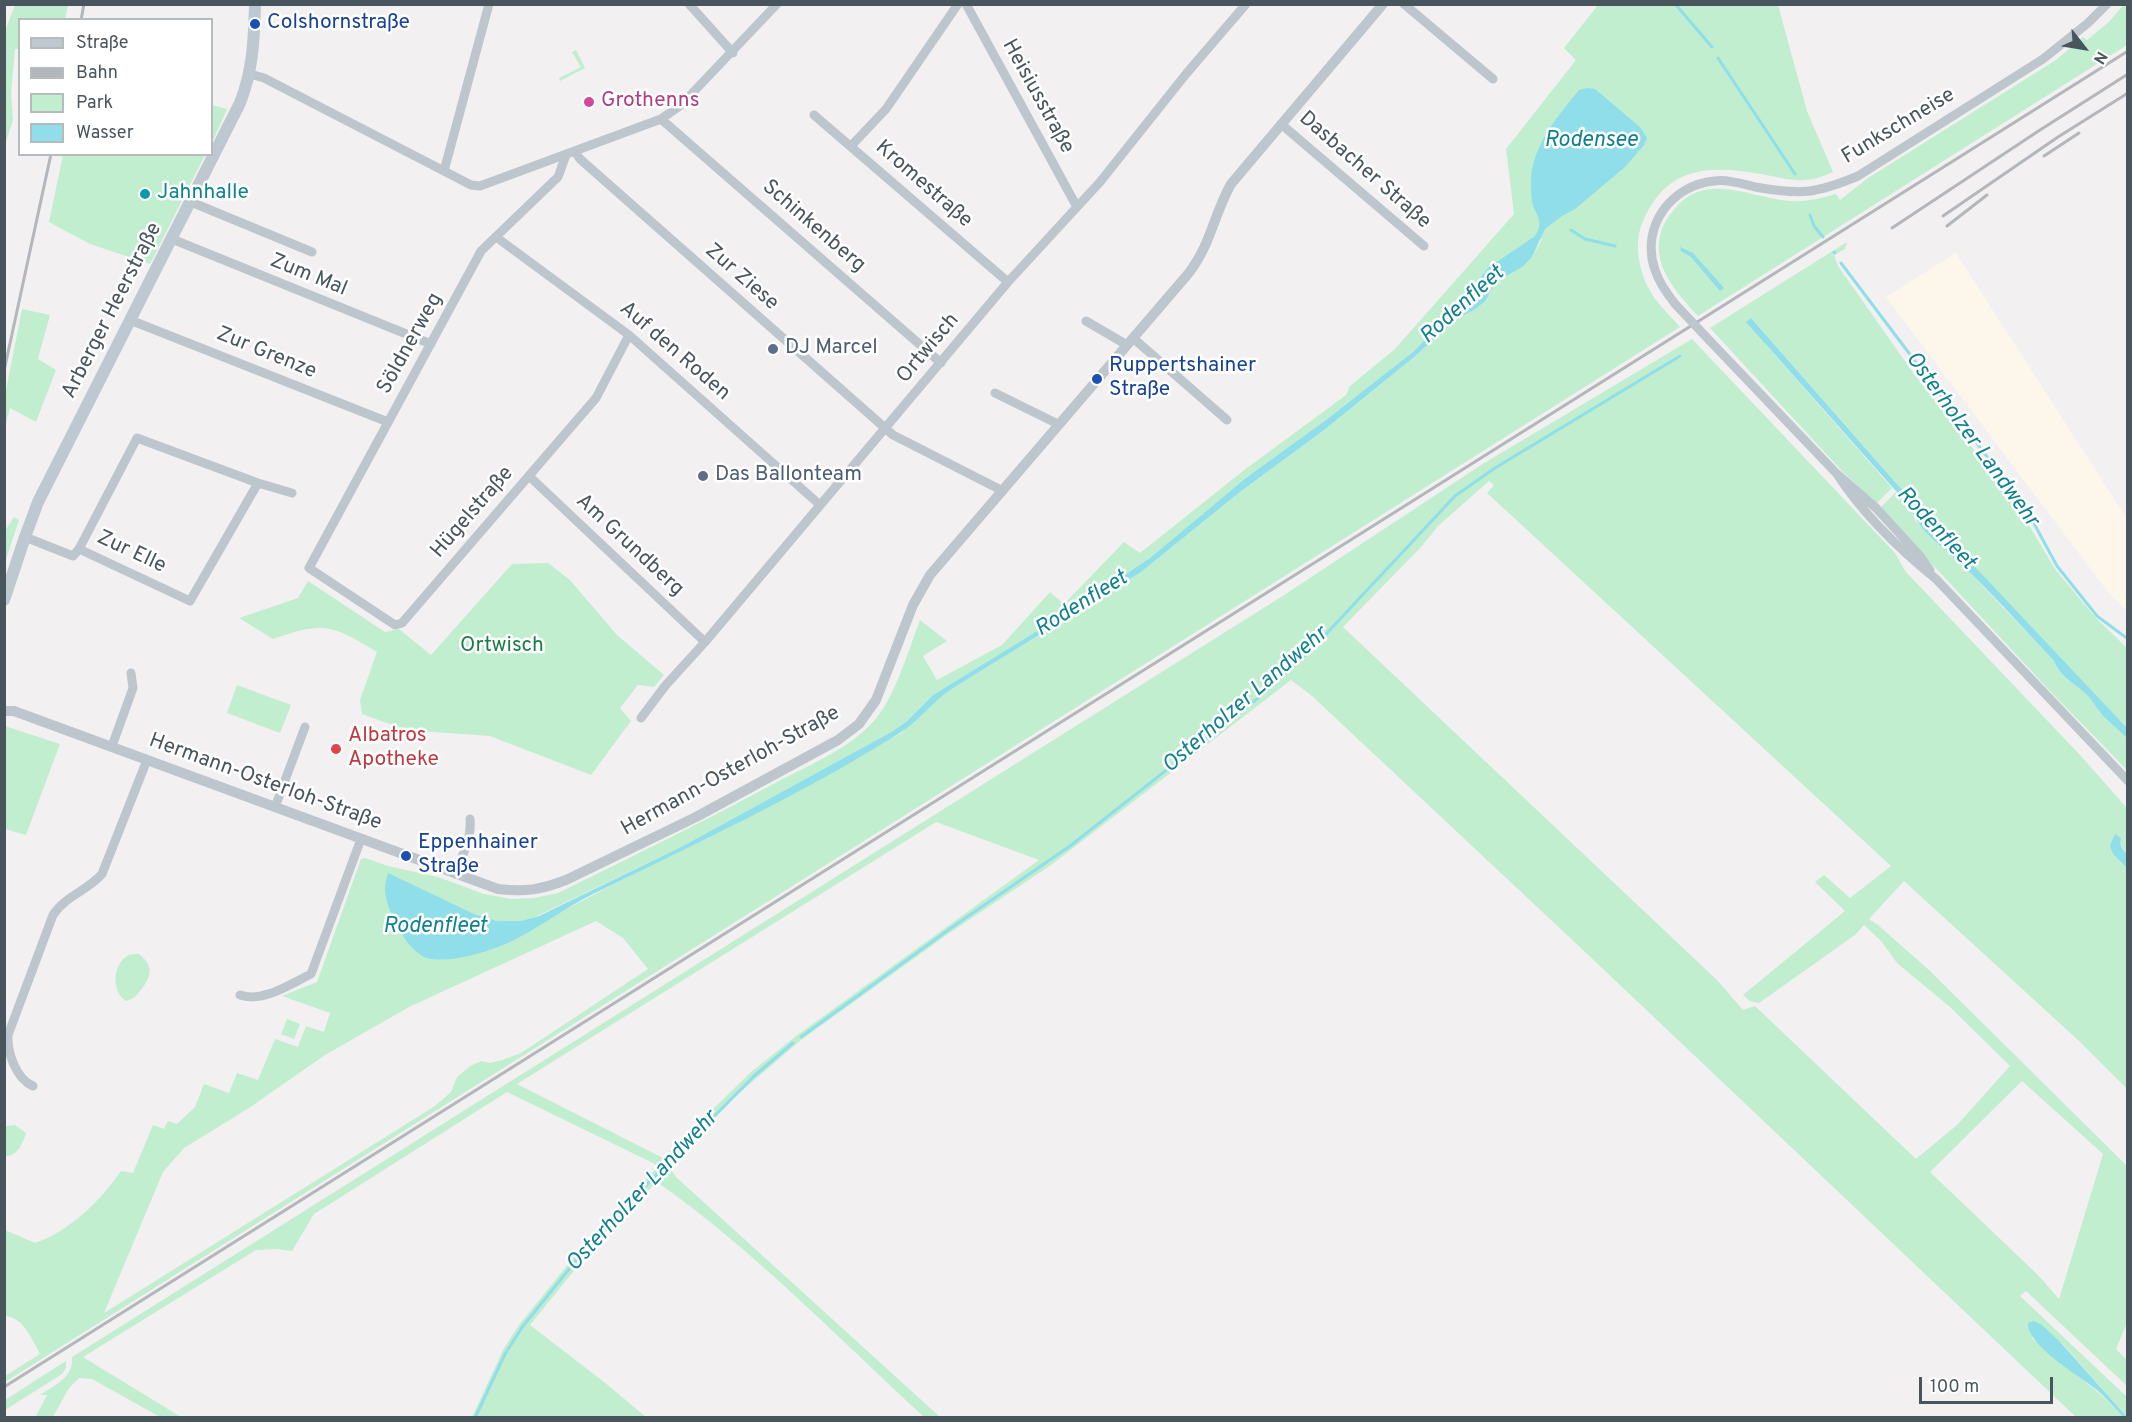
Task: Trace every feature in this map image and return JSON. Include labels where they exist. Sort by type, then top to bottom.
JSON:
[{"type":"main road","name":"Arberger Heerstraße","points":[[4,600],[25,537],[52,473],[232,122],[250,74],[254,53],[255,4]]},
{"type":"street","points":[[444,171],[489,4]]},
{"type":"street","points":[[689,4],[733,53]]},
{"type":"street","points":[[250,74],[274,83],[471,185],[480,186],[661,119],[681,105],[733,53],[777,4]]},
{"type":"street","points":[[851,146],[886,109],[958,4]]},
{"type":"street","name":"Heisiusstraße","points":[[966,4],[1077,207]]},
{"type":"street","name":"Ortwisch","points":[[641,718],[665,686],[705,642],[1008,282],[1100,182],[1186,74],[1246,4]]},
{"type":"street","name":"Hermann-Osterloh-Straße","points":[[4,704],[9,711],[112,746],[498,889],[532,891],[544,889],[696,817],[843,736],[859,724],[878,696],[920,591],[930,575],[1200,260],[1215,216],[1231,184],[1383,4]]},
{"type":"street","points":[[1404,4],[1493,79]]},
{"type":"street","name":"Funkschneise","points":[[2107,4],[2088,23],[2043,59],[1858,176],[1832,187],[1810,192],[1783,192],[1720,180],[1697,184],[1683,190],[1669,201],[1653,229],[1651,246],[1655,271],[1667,294],[1676,305],[1837,474],[1876,508],[1920,556],[1936,579],[2127,781]]},
{"type":"street","name":"Kromestraße","points":[[814,115],[1008,282]]},
{"type":"street","name":"Schinkenberg","points":[[661,119],[941,363]]},
{"type":"street","name":"Dasbacher Straße","points":[[1281,123],[1424,246]]},
{"type":"street","name":"Söldnerweg","points":[[309,568],[481,251],[558,177],[570,153]]},
{"type":"street","name":"Zur Ziese","points":[[570,153],[580,159],[885,429],[1003,491]]},
{"type":"street","points":[[191,201],[312,252]]},
{"type":"street","name":"Auf den Roden","points":[[496,237],[629,335],[820,505]]},
{"type":"street","name":"Zum Mal","points":[[172,239],[431,344]]},
{"type":"street","name":"Zur Grenze","points":[[130,320],[388,422]]},
{"type":"street","points":[[1086,321],[1130,341],[1227,420]]},
{"type":"street","name":"Hügelstraße","points":[[309,568],[395,624],[402,623],[596,398],[629,335]]},
{"type":"street","points":[[995,393],[1058,424]]},
{"type":"street","points":[[79,549],[137,438],[291,493]]},
{"type":"street","name":"Am Grundberg","points":[[529,476],[705,642]]},
{"type":"street","name":"Zur Elle","points":[[25,537],[73,556],[79,549],[190,601],[258,483]]},
{"type":"street","points":[[112,746],[133,688],[131,673]]},
{"type":"street","points":[[276,807],[305,727]]},
{"type":"street","points":[[33,1086],[26,1083],[11,1058],[7,1046],[8,1035],[53,915],[61,904],[87,888],[102,874],[147,760]]},
{"type":"street","points":[[455,874],[471,828],[470,819]]},
{"type":"street","points":[[240,995],[252,999],[278,990],[311,974],[361,839]]},
{"type":"shaded area","points":[[1956,253],[2127,519],[2127,611],[2108,592],[1886,297]]},
{"type":"green space","points":[[15,5],[68,5],[65,18],[18,18],[18,49],[15,49],[11,92],[13,120],[5,145],[5,31]]},
{"type":"green space","points":[[1598,5],[1778,5],[1807,111],[1833,172],[1810,180],[1800,180],[1742,171],[1707,170],[1677,180],[1664,189],[1643,221],[1638,251],[1639,262],[1650,292],[1680,327],[5,1382],[5,1376],[40,1354],[22,1325],[17,1320],[5,1316],[5,1230],[35,1243],[60,1231],[94,1204],[121,1171],[133,1173],[153,1125],[164,1129],[168,1121],[177,1124],[195,1107],[204,1084],[229,1093],[237,1073],[258,1080],[275,1039],[298,1047],[306,1026],[324,1032],[330,1013],[282,996],[317,982],[361,859],[365,858],[388,866],[438,877],[484,894],[511,899],[534,898],[558,893],[723,811],[852,741],[873,722],[888,701],[920,620],[947,641],[923,656],[937,680],[1002,645],[1050,592],[1064,604],[1124,542],[1140,553],[1243,471],[1346,395],[1350,386],[1395,349],[1514,214],[1506,149],[1576,60],[1564,48]],"holes":[[[1535,236],[1542,239],[1532,257],[1493,286],[1486,300],[1476,309],[1458,318],[1413,358],[1324,430],[1240,492],[1141,572],[950,690],[901,733],[540,923],[537,916],[683,846],[893,731],[906,722],[933,695],[1081,604],[1150,558],[1247,477],[1326,420],[1414,351],[1448,316],[1489,267]],[[596,921],[623,938],[648,969],[521,1053],[490,1063],[481,1061],[470,1066],[457,1077],[451,1092],[435,1106],[104,1313],[163,1172],[184,1148],[249,1108],[325,1055],[409,1007]]]},
{"type":"green space","points":[[2123,5],[2127,5],[2127,45],[1698,316],[1674,288],[1660,256],[1661,232],[1672,212],[1690,195],[1704,190],[1718,189],[1791,201],[1836,194],[1840,200],[1868,178],[2056,60],[2083,37],[2087,40],[2110,21]]},
{"type":"green space","points":[[576,50],[585,68],[560,81],[559,78],[581,67],[572,52]]},
{"type":"green space","points":[[213,105],[227,109],[213,141]]},
{"type":"green space","points":[[63,156],[204,156],[150,264],[90,244],[49,222]]},
{"type":"green space","points":[[1847,242],[1845,249],[1834,255],[1838,266],[1914,374],[2016,503],[2055,569],[2095,617],[2127,648],[2127,729],[1895,482],[1751,318],[1767,346],[1892,488],[1876,504],[1841,470],[1710,328]]},
{"type":"green space","points":[[22,309],[50,315],[38,359],[56,370],[36,422],[10,408],[5,427],[5,395]]},
{"type":"green space","points":[[1692,339],[1895,553],[1906,572],[2080,755],[2127,808],[2127,854],[2120,842],[2113,854],[2127,868],[2127,1089],[2078,1040],[1904,881],[1869,919],[1929,970],[2127,1166],[2127,1323],[2116,1349],[2127,1360],[2127,1386],[2026,1291],[2020,1296],[2127,1397],[2127,1417],[2062,1343],[2031,1337],[2101,1395],[2123,1417],[2076,1417],[1583,950],[1312,696],[1291,680],[1051,865],[948,934],[801,1040],[724,1106],[667,1164],[676,1177],[940,1417],[924,1417],[761,1265],[693,1208],[657,1182],[607,1230],[530,1325],[646,1417],[472,1417],[504,1348],[519,1325],[590,1237],[657,1168],[655,1164],[507,1092],[314,1214],[292,1251],[256,1250],[83,1357],[181,1417],[160,1417],[92,1379],[79,1378],[69,1388],[53,1417],[35,1418],[47,1395],[40,1395],[67,1375],[72,1364],[72,1357],[1281,597],[1481,465]],"holes":[[[1489,481],[1494,485],[1487,493],[1891,866],[1850,898],[1824,875],[1815,882],[1845,911],[1743,995],[1750,1001],[1759,1003],[1855,935],[1864,925],[1882,942],[1897,963],[1950,1007],[2010,1066],[1957,1125],[1916,1159],[1755,1006],[1743,1010],[1718,981],[1343,627],[1421,547],[1438,526]],[[936,822],[1039,860],[796,1036],[751,1072],[663,1158],[517,1084]],[[2022,1081],[2103,1154],[2059,1299],[2039,1276],[1930,1172]]]},
{"type":"green space","points":[[1896,492],[1911,508],[1915,520],[1929,536],[1959,561],[2054,661],[2064,676],[2087,695],[2102,715],[2127,738],[2127,770],[2049,690],[1880,508]]},
{"type":"green space","points":[[14,517],[19,520],[5,562],[5,531]]},
{"type":"green space","points":[[548,563],[570,580],[617,635],[664,675],[654,687],[638,685],[620,708],[631,721],[591,775],[490,736],[406,730],[362,714],[360,700],[377,652],[349,636],[327,629],[304,630],[273,639],[239,618],[298,598],[308,581],[385,632],[399,629],[431,655],[512,564]]},
{"type":"green space","points":[[237,685],[291,705],[280,733],[227,713]]},
{"type":"green space","points":[[5,726],[60,744],[26,835],[5,829]]},
{"type":"green space","points":[[139,954],[149,967],[149,975],[138,994],[126,1001],[121,997],[116,985],[117,971],[123,959],[129,955]]},
{"type":"green space","points":[[287,1019],[300,1024],[294,1039],[281,1034]]},
{"type":"green space","points":[[15,1125],[26,1133],[16,1152],[5,1156],[5,1128]]},
{"type":"green space","points":[[66,1361],[66,1368],[62,1374],[5,1410],[5,1400]]},
{"type":"water","name":"Rodensee","points":[[1595,89],[1640,127],[1647,138],[1644,145],[1625,167],[1575,209],[1545,229],[1532,257],[1522,267],[1493,286],[1486,300],[1476,309],[1458,318],[1413,358],[1324,430],[1240,492],[1141,572],[950,690],[905,729],[824,778],[583,900],[510,942],[471,955],[441,960],[422,956],[406,940],[393,918],[386,896],[388,873],[474,914],[497,921],[521,921],[537,917],[683,846],[893,731],[906,722],[933,695],[1081,604],[1150,558],[1247,477],[1326,420],[1414,351],[1448,316],[1489,267],[1535,236],[1540,223],[1532,202],[1531,179],[1537,154],[1548,131],[1563,110],[1579,90]]},
{"type":"water","points":[[1680,247],[1693,253],[1724,288],[1720,291],[1691,257],[1681,251]]},
{"type":"water","points":[[1751,318],[1895,482],[2127,728],[2127,738],[2102,715],[2087,695],[2064,676],[2054,661],[1984,587],[1925,532],[1911,508],[1746,322]]},
{"type":"water","points":[[2115,834],[2121,838],[2121,847],[2127,854],[2127,868],[2113,854],[2110,846]]},
{"type":"water","points":[[2034,1321],[2042,1325],[2062,1344],[2127,1417],[2123,1417],[2097,1390],[2045,1351],[2030,1332],[2028,1323]]},
{"type":"waterway","points":[[1676,5],[1712,47]]},
{"type":"waterway","points":[[1718,58],[1795,174]]},
{"type":"waterway","points":[[1810,215],[1814,226],[1823,237]]},
{"type":"waterway","name":"Rodenfleet","points":[[1571,230],[1585,239],[1615,246]]},
{"type":"waterway","name":"Osterholzer Landwehr","points":[[1841,263],[2025,507],[2057,566],[2097,616],[2128,639]]},
{"type":"waterway","name":"Osterholzer Landwehr","points":[[801,1037],[951,928],[1070,846],[1258,698],[1313,648],[1455,496],[1495,468],[1680,356]]},
{"type":"waterway","name":"Osterholzer Landwehr","points":[[475,1418],[505,1354],[523,1326],[596,1236],[753,1077],[793,1043]]},
{"type":"railway","points":[[81,18],[84,4]]},
{"type":"railway","points":[[4,1387],[2128,51]]},
{"type":"railway","points":[[1892,228],[2128,74]]},
{"type":"railway","points":[[1943,216],[2058,137],[2128,93]]},
{"type":"railway","points":[[2044,156],[2079,133]]},
{"type":"railway","points":[[4,371],[51,156]]},
{"type":"railway","points":[[1947,226],[1987,195]]},
{"type":"place","name":"Colshornstraße","points":[[255,24]]},
{"type":"place","name":"Grothenns","points":[[589,102]]},
{"type":"place","name":"Jahnhalle","points":[[145,194]]},
{"type":"place","name":"DJ Marcel","points":[[773,349]]},
{"type":"place","name":"Ruppertshainer Straße","points":[[1097,379]]},
{"type":"place","name":"Das Ballonteam","points":[[703,476]]},
{"type":"place","name":"Albatros Apotheke","points":[[336,749]]},
{"type":"place","name":"Eppenhainer Straße","points":[[406,856]]}]
